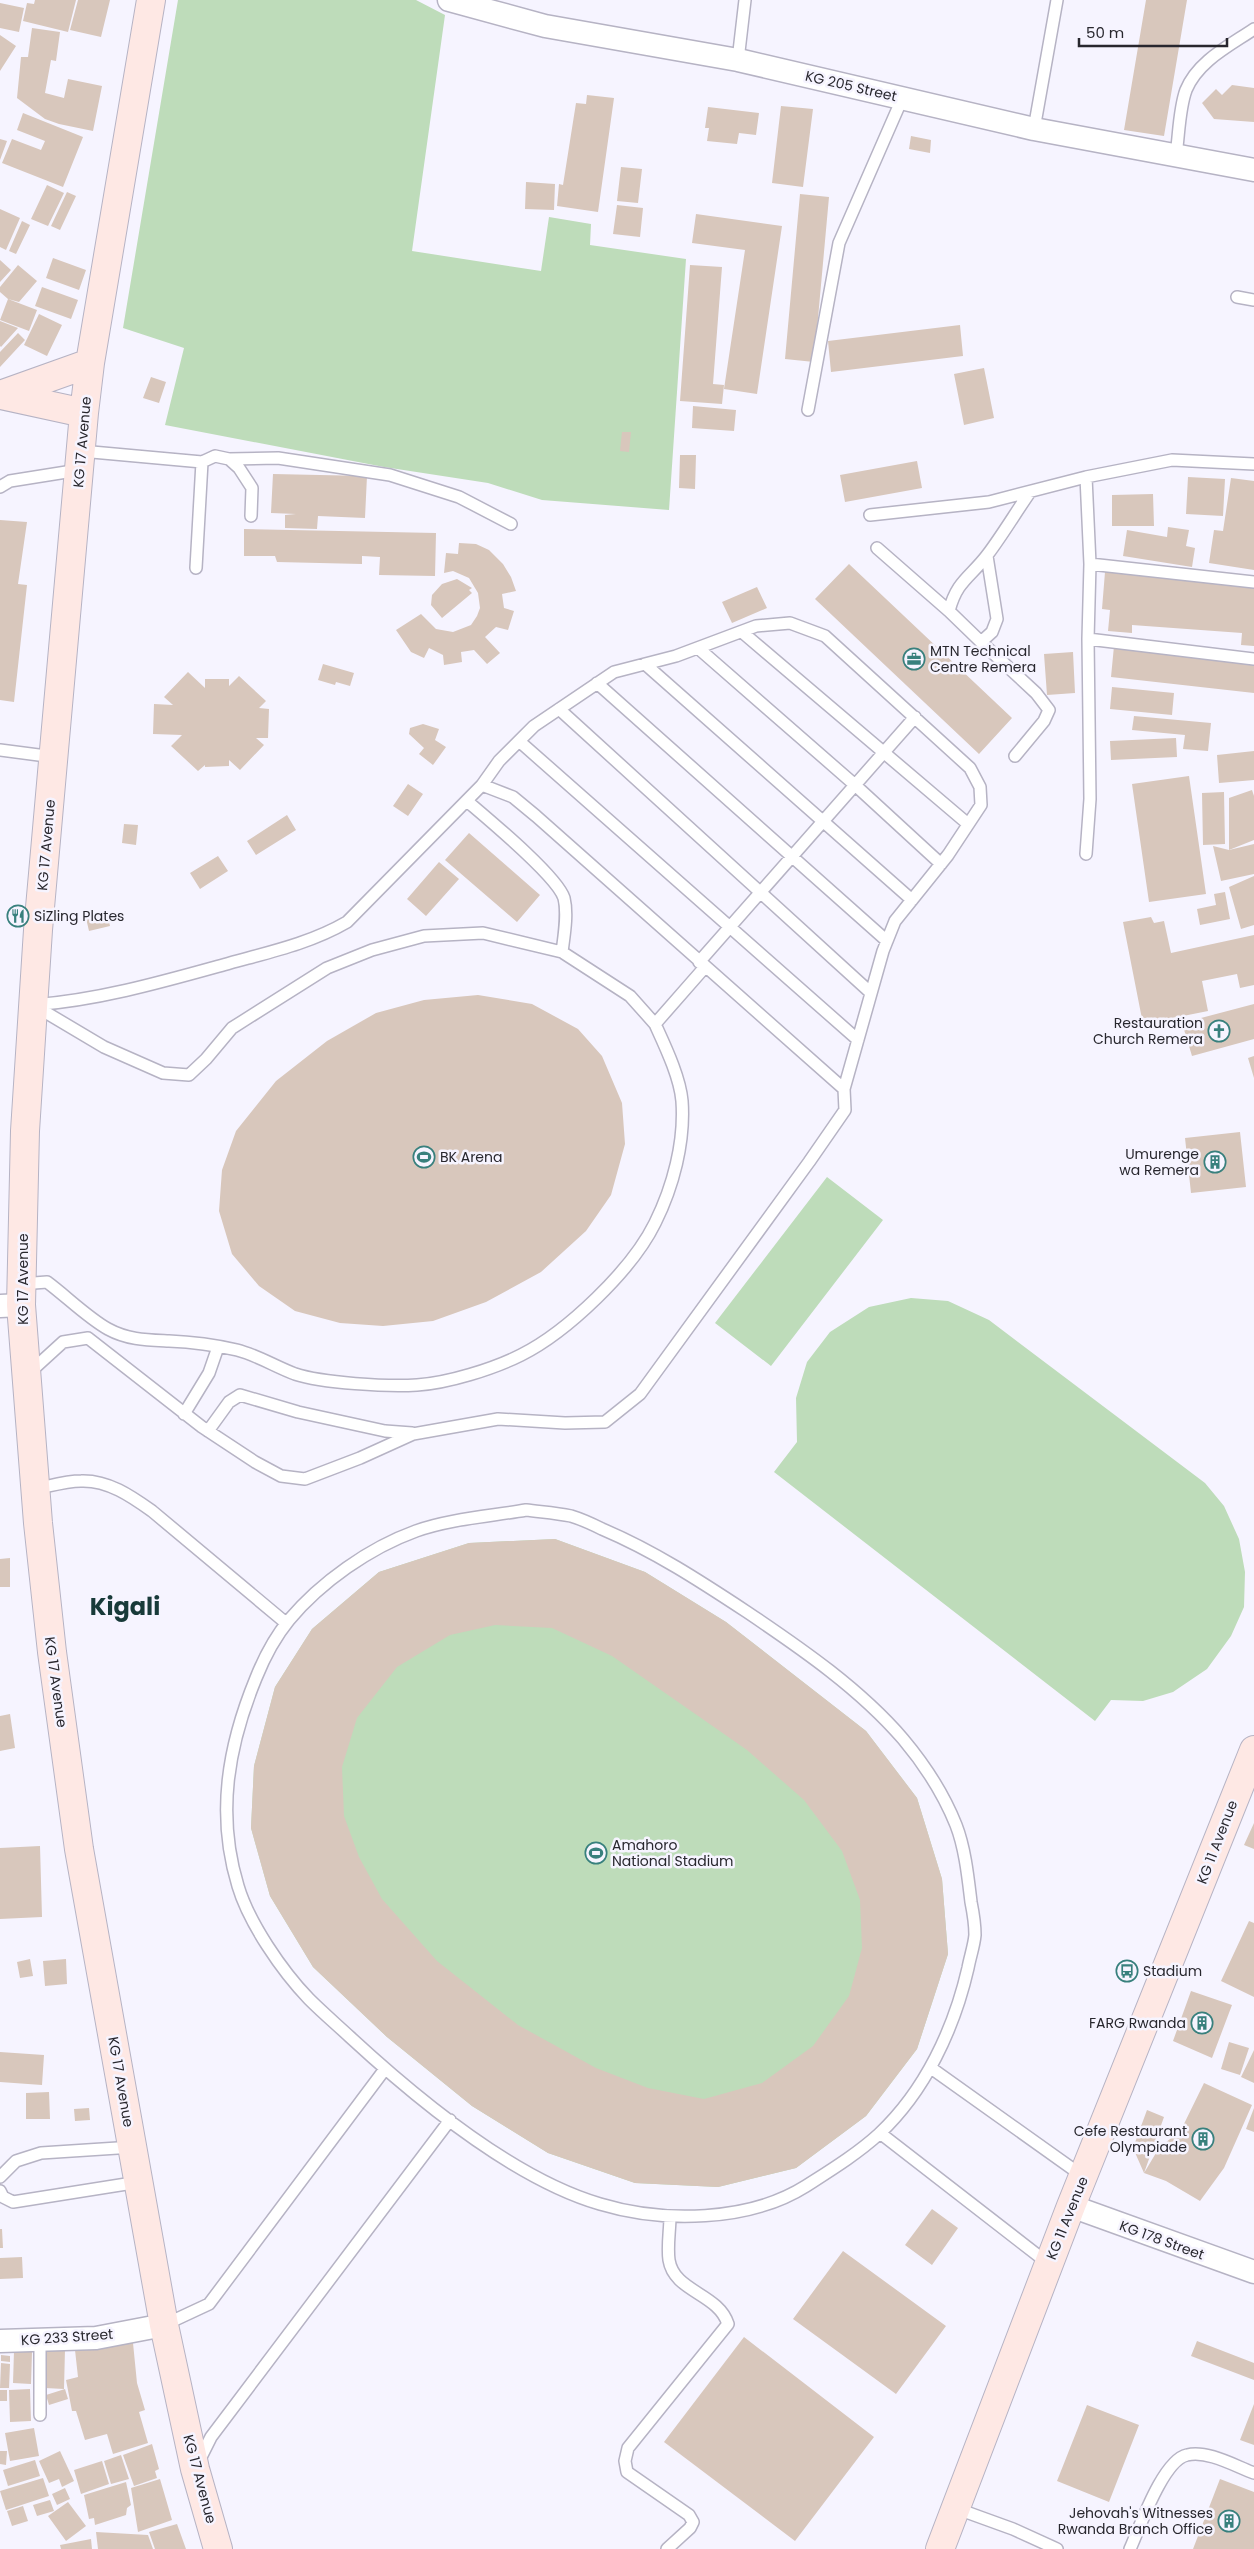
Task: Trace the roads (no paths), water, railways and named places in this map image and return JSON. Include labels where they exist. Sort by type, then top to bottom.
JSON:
[{"type":"street","name":"KG 17 Avenue","points":[[151,0],[90,363],[84,413],[33,1005],[14,1299],[26,1376],[35,1489],[52,1652],[79,1849],[164,2325],[195,2470],[218,2549]]},
{"type":"street","name":"KG 205 Street","points":[[448,0],[545,26],[738,60],[1034,129],[1254,170]]},
{"type":"street","points":[[1,395],[90,363]]},
{"type":"street","points":[[1,395],[84,413]]},
{"type":"street","name":"KG 11 Avenue","points":[[940,2549],[1071,2206],[1254,1750]]},
{"type":"street","name":"KG 178 Street","points":[[1071,2206],[1254,2272]]},
{"type":"street","name":"KG 233 Street","points":[[0,2341],[96,2338],[164,2325]]},
{"type":"lane","points":[[738,60],[745,0]]},
{"type":"lane","points":[[1034,129],[1057,0]]},
{"type":"lane","points":[[1176,155],[1185,92],[1194,75],[1204,64],[1254,29]]},
{"type":"lane","points":[[808,410],[839,243],[902,99]]},
{"type":"lane","points":[[1237,297],[1254,300]]},
{"type":"lane","points":[[0,487],[10,481],[80,461],[202,462],[215,456],[229,459],[278,458],[390,475],[459,497],[510,524]]},
{"type":"lane","points":[[229,459],[239,468],[252,488],[251,516]]},
{"type":"lane","points":[[870,515],[990,502],[1086,476],[1172,460],[1254,464]]},
{"type":"lane","points":[[196,568],[202,462]]},
{"type":"lane","points":[[1086,476],[1090,564],[1088,639],[1090,799],[1086,854]]},
{"type":"lane","points":[[948,611],[953,596],[962,580],[986,556],[1030,492]]},
{"type":"lane","points":[[877,548],[1036,693],[1049,710],[1044,722],[1015,756]]},
{"type":"lane","points":[[981,642],[992,632],[997,619],[986,556]]},
{"type":"lane","points":[[1090,564],[1254,582]]},
{"type":"lane","points":[[26,1376],[63,1342],[88,1338],[184,1414],[255,1462],[281,1476],[305,1479],[360,1458],[413,1434],[498,1419],[565,1423],[605,1422],[640,1394],[845,1110],[844,1090],[887,941],[896,921],[941,864],[981,805],[980,787],[970,768],[825,636],[790,623],[756,626],[698,648],[614,672],[534,726],[499,761],[482,785],[467,801],[347,922],[323,936],[170,980],[69,1002],[33,1005]]},
{"type":"lane","points":[[742,632],[968,824]]},
{"type":"lane","points":[[1088,639],[1254,659]]},
{"type":"lane","points":[[698,648],[855,785],[941,864]]},
{"type":"lane","points":[[645,664],[824,820],[912,900]]},
{"type":"lane","points":[[597,683],[887,941]]},
{"type":"lane","points":[[559,709],[871,993]]},
{"type":"lane","points":[[656,1024],[760,892],[915,717]]},
{"type":"lane","points":[[519,741],[858,1040]]},
{"type":"lane","points":[[0,750],[54,757]]},
{"type":"lane","points":[[482,785],[513,797],[536,816],[844,1090]]},
{"type":"lane","points":[[467,801],[544,872],[564,898],[565,932],[562,952]]},
{"type":"lane","points":[[14,1299],[48,1282],[108,1329],[139,1341],[170,1341],[239,1351],[298,1375],[390,1386],[419,1385],[472,1373],[521,1355],[570,1323],[601,1294],[655,1224],[674,1171],[682,1139],[682,1099],[656,1024],[630,996],[562,952],[483,933],[424,936],[372,950],[327,968],[232,1028],[206,1059],[189,1075],[163,1072],[104,1046],[33,1005]]},
{"type":"lane","points":[[184,1414],[210,1373],[218,1347]]},
{"type":"lane","points":[[208,1431],[229,1402],[240,1395],[298,1412],[385,1431],[413,1434]]},
{"type":"lane","points":[[35,1489],[82,1481],[103,1484],[129,1494],[152,1510],[286,1623]]},
{"type":"lane","points":[[526,1510],[575,1517],[621,1537],[677,1566],[770,1628],[867,1701],[900,1736],[934,1784],[957,1827],[968,1877],[975,1933],[963,1988],[931,2068],[906,2103],[880,2133],[838,2165],[798,2191],[756,2208],[702,2216],[670,2216],[600,2204],[550,2184],[497,2153],[450,2120],[385,2069],[308,1998],[266,1945],[238,1888],[226,1824],[229,1764],[242,1712],[264,1660],[286,1623],[316,1592],[366,1555],[418,1530],[526,1510]]},
{"type":"lane","points":[[931,2068],[1084,2177]]},
{"type":"lane","points":[[164,2325],[209,2304],[385,2069]]},
{"type":"lane","points":[[195,2470],[211,2437],[450,2120]]},
{"type":"lane","points":[[880,2133],[1049,2264]]},
{"type":"lane","points":[[0,2177],[16,2161],[41,2153],[133,2147]]},
{"type":"lane","points":[[0,2191],[3,2197],[13,2202],[139,2182]]},
{"type":"lane","points":[[667,2549],[690,2528],[693,2522],[689,2515],[627,2472],[625,2461],[628,2448],[728,2324],[724,2313],[680,2281],[673,2270],[669,2260],[670,2216]]},
{"type":"lane","points":[[40,2340],[40,2415]]},
{"type":"lane","points":[[1130,2549],[1157,2490],[1172,2464],[1186,2454],[1204,2455],[1254,2474]]},
{"type":"lane","points":[[955,2508],[1013,2529],[1057,2549]]},
{"type":"place","name":"MTN Technical Centre Remera","points":[[914,659]]},
{"type":"place","name":"SiZling Plates","points":[[18,916]]},
{"type":"place","name":"Restauration Church Remera","points":[[1219,1031]]},
{"type":"place","name":"BK Arena","points":[[424,1157]]},
{"type":"place","name":"Umurenge wa Remera","points":[[1215,1162]]},
{"type":"place","name":"Amahoro National Stadium","points":[[596,1853]]},
{"type":"place","name":"Stadium","points":[[1127,1971]]},
{"type":"place","name":"FARG Rwanda","points":[[1202,2023]]},
{"type":"place","name":"Cefe Restaurant Olympiade","points":[[1203,2139]]},
{"type":"place","name":"Jehovah's Witnesses Rwanda Branch Office","points":[[1229,2521]]},
{"type":"district","name":"Kigali","points":[[125,1606]]}]
